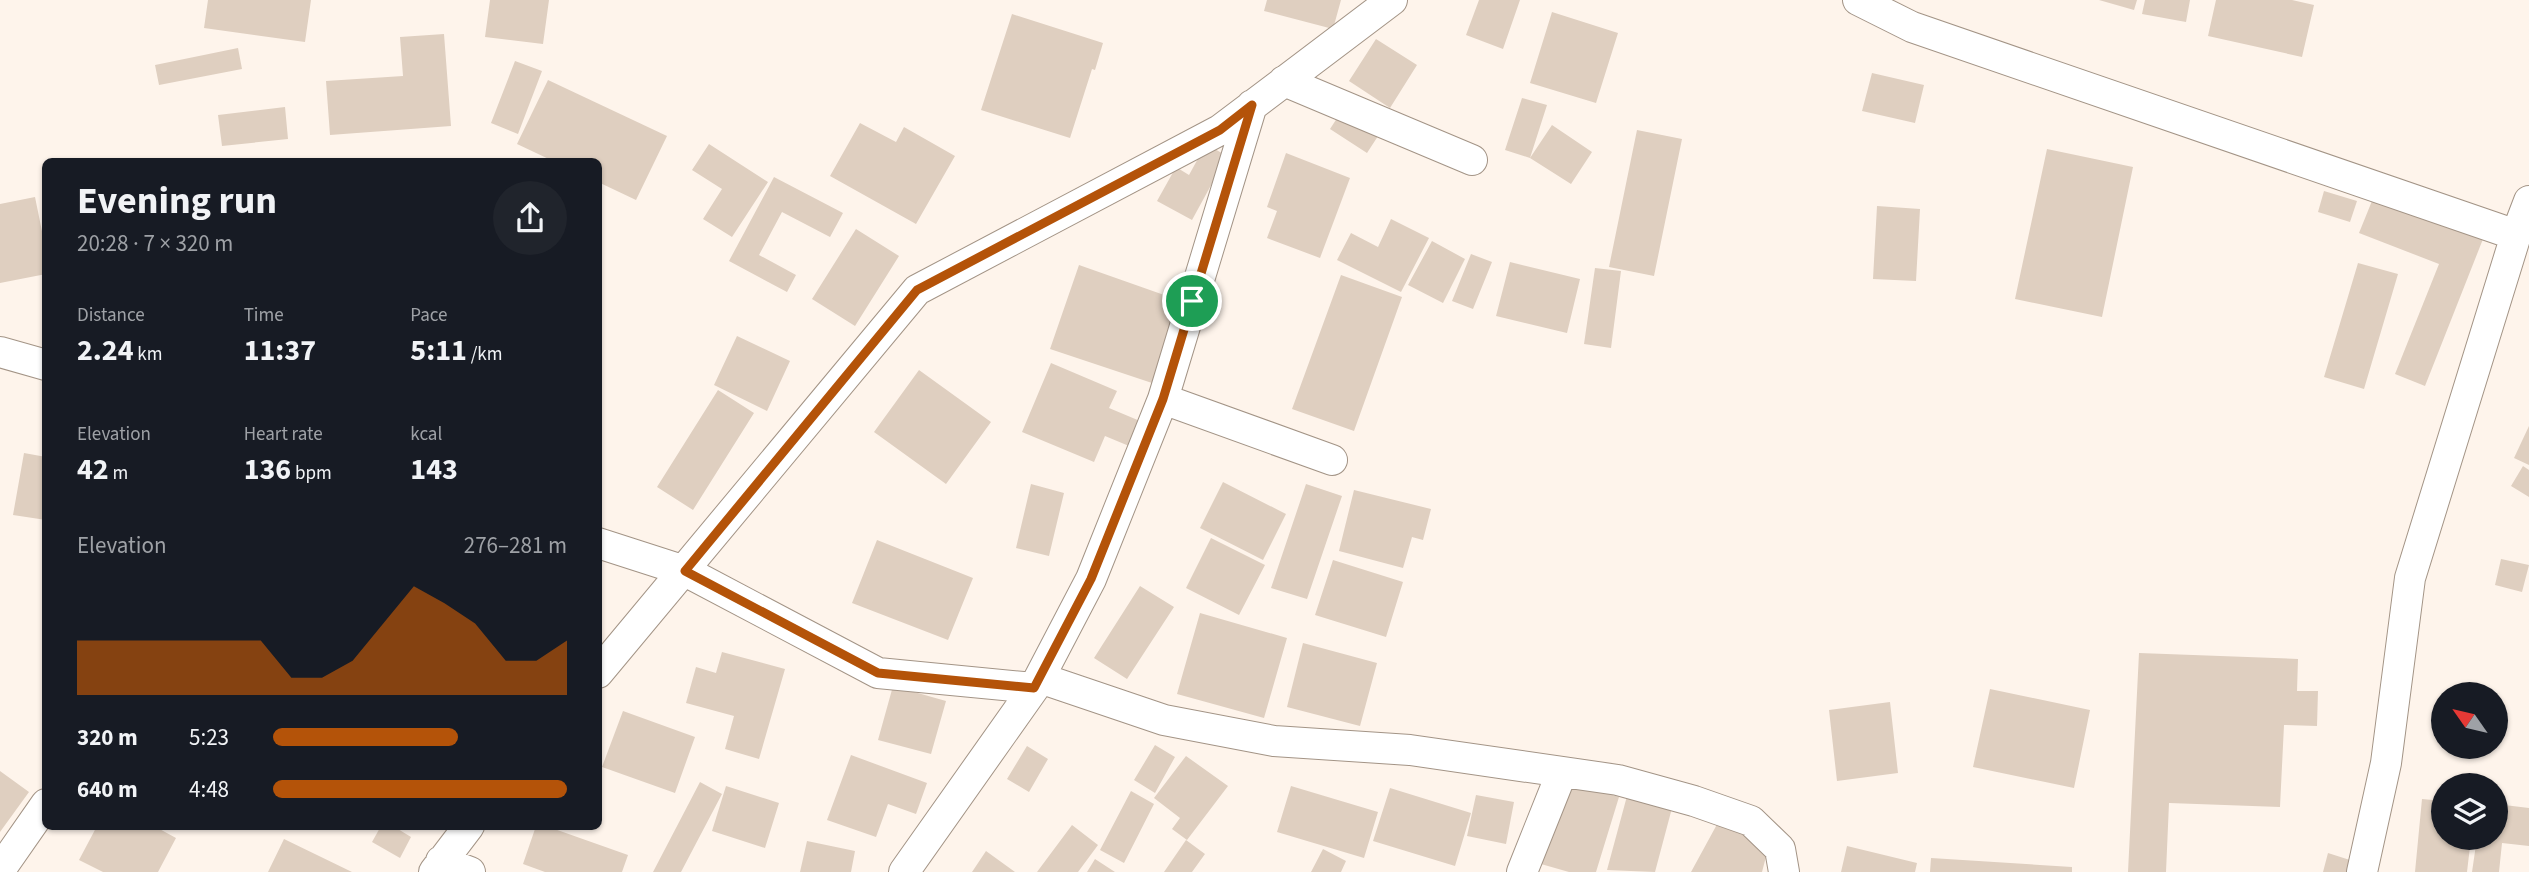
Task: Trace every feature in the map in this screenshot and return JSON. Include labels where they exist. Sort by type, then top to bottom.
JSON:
[{"type":"street","points":[[602,668],[917,290],[1220,130],[1392,0]]},
{"type":"street","points":[[1858,0],[1912,27],[2516,234]]},
{"type":"street","points":[[1284,81],[1472,160]]},
{"type":"street","points":[[904,872],[1037,683],[1091,579],[1163,399],[1252,105]]},
{"type":"street","points":[[2362,872],[2386,763],[2410,578],[2516,234],[2529,201]]},
{"type":"street","points":[[0,352],[42,364]]},
{"type":"street","points":[[1163,399],[1332,460]]},
{"type":"street","points":[[602,543],[685,571],[878,673],[1037,683],[1164,720],[1274,741],[1410,750],[1618,780],[1694,801],[1751,821],[1780,849],[1784,872]]},
{"type":"street","points":[[1522,872],[1562,772]]},
{"type":"street","points":[[0,870],[42,810]]},
{"type":"street","points":[[466,830],[437,867],[470,872]]},
{"type":"building","points":[[208,0],[311,0],[305,42],[204,28]]},
{"type":"building","points":[[490,0],[549,0],[543,44],[485,37]]},
{"type":"building","points":[[1267,0],[1341,0],[1333,29],[1264,11]]},
{"type":"building","points":[[1479,0],[1520,0],[1503,49],[1466,35]]},
{"type":"building","points":[[2099,0],[2137,0],[2134,10]]},
{"type":"building","points":[[2145,0],[2190,0],[2186,22],[2142,14]]},
{"type":"building","points":[[2216,0],[2292,0],[2314,5],[2302,57],[2208,36]]},
{"type":"building","points":[[1552,12],[1618,33],[1596,103],[1530,83]]},
{"type":"building","points":[[1012,14],[1103,43],[1070,138],[981,110]]},
{"type":"building","points":[[444,34],[451,126],[330,135],[326,81],[403,76],[400,37]]},
{"type":"building","points":[[1376,39],[1417,65],[1390,108],[1349,81]]},
{"type":"building","points":[[238,48],[242,69],[159,85],[155,65]]},
{"type":"building","points":[[515,61],[542,71],[518,134],[491,123]]},
{"type":"building","points":[[1872,73],[1924,85],[1915,123],[1862,111]]},
{"type":"building","points":[[548,80],[667,136],[636,200],[602,184],[602,158],[547,158],[517,144]]},
{"type":"building","points":[[1522,98],[1547,105],[1530,158],[1505,150]]},
{"type":"building","points":[[285,107],[288,139],[222,146],[218,115]]},
{"type":"building","points":[[1343,109],[1380,133],[1367,153],[1330,129]]},
{"type":"building","points":[[860,123],[896,142],[904,127],[955,156],[916,224],[830,176]]},
{"type":"building","points":[[1552,125],[1592,152],[1571,184],[1530,158]]},
{"type":"building","points":[[1637,130],[1682,139],[1654,276],[1609,267]]},
{"type":"building","points":[[709,144],[768,182],[732,237],[703,219],[722,189],[692,170]]},
{"type":"building","points":[[1206,144],[1227,156],[1192,220],[1157,201],[1176,167],[1189,175]]},
{"type":"building","points":[[2047,149],[2133,167],[2102,317],[2015,299]]},
{"type":"building","points":[[1286,153],[1350,178],[1320,258],[1267,238],[1277,211],[1267,207]]},
{"type":"building","points":[[774,177],[843,213],[830,237],[782,212],[759,255],[796,275],[787,292],[729,261]]},
{"type":"building","points":[[2324,191],[2357,201],[2350,222],[2318,212]]},
{"type":"building","points":[[2374,196],[2483,239],[2425,386],[2395,374],[2439,264],[2359,233]]},
{"type":"building","points":[[35,197],[42,231],[42,275],[0,283],[0,204]]},
{"type":"building","points":[[1877,206],[1920,209],[1916,281],[1873,279]]},
{"type":"building","points":[[1391,219],[1429,238],[1401,292],[1337,260],[1351,233],[1378,247]]},
{"type":"building","points":[[856,229],[899,256],[855,326],[812,299]]},
{"type":"building","points":[[1432,241],[1465,259],[1443,303],[1408,285]]},
{"type":"building","points":[[1471,254],[1492,262],[1473,309],[1452,301]]},
{"type":"building","points":[[1510,262],[1580,279],[1567,333],[1496,316]]},
{"type":"building","points":[[2358,263],[2398,274],[2364,389],[2324,377]]},
{"type":"building","points":[[1079,265],[1184,302],[1155,384],[1050,349]]},
{"type":"building","points":[[1595,268],[1621,271],[1611,348],[1584,344]]},
{"type":"building","points":[[1341,275],[1402,297],[1354,431],[1292,409]]},
{"type":"building","points":[[737,336],[790,361],[767,411],[714,385]]},
{"type":"building","points":[[1051,363],[1117,391],[1109,408],[1140,421],[1129,446],[1105,436],[1094,462],[1022,432]]},
{"type":"building","points":[[919,370],[991,422],[946,484],[874,432]]},
{"type":"building","points":[[718,390],[754,413],[693,510],[657,487]]},
{"type":"building","points":[[2529,426],[2529,465],[2514,458]]},
{"type":"building","points":[[24,453],[42,456],[42,519],[13,515]]},
{"type":"building","points":[[2523,466],[2529,470],[2529,497],[2511,486]]},
{"type":"building","points":[[1223,482],[1286,514],[1263,560],[1200,528]]},
{"type":"building","points":[[1031,484],[1064,493],[1049,556],[1016,548]]},
{"type":"building","points":[[1306,484],[1342,496],[1307,599],[1271,588]]},
{"type":"building","points":[[1354,490],[1431,509],[1423,540],[1412,537],[1403,568],[1339,551]]},
{"type":"building","points":[[1211,538],[1265,565],[1239,615],[1186,588]]},
{"type":"building","points":[[877,540],[973,578],[948,640],[852,603]]},
{"type":"building","points":[[2501,559],[2529,565],[2522,592],[2495,585]]},
{"type":"building","points":[[1333,560],[1403,582],[1386,637],[1315,615]]},
{"type":"building","points":[[1140,586],[1174,607],[1127,679],[1094,658]]},
{"type":"building","points":[[1200,613],[1287,638],[1264,718],[1177,694]]},
{"type":"building","points":[[1303,643],[1377,663],[1360,726],[1287,707]]},
{"type":"building","points":[[722,652],[785,669],[759,759],[725,749],[734,716],[686,703],[696,667],[716,673]]},
{"type":"building","points":[[2139,653],[2298,659],[2297,691],[2318,691],[2317,726],[2284,725],[2280,807],[2169,803],[2166,872],[2128,872]]},
{"type":"building","points":[[893,686],[946,701],[931,754],[878,740]]},
{"type":"building","points":[[1990,689],[2090,710],[2074,788],[1973,767]]},
{"type":"building","points":[[1890,702],[1898,773],[1837,781],[1829,710]]},
{"type":"building","points":[[623,711],[695,737],[675,793],[602,767]]},
{"type":"building","points":[[1155,745],[1175,757],[1155,793],[1134,780]]},
{"type":"building","points":[[1027,746],[1048,759],[1029,792],[1007,779]]},
{"type":"building","points":[[851,755],[927,783],[916,814],[888,804],[876,837],[827,820]]},
{"type":"building","points":[[1186,756],[1228,786],[1187,840],[1172,829],[1180,818],[1154,798]]},
{"type":"building","points":[[0,771],[29,792],[0,832]]},
{"type":"building","points":[[1566,781],[1619,797],[1596,872],[1569,872],[1541,864]]},
{"type":"building","points":[[700,782],[722,794],[681,872],[653,872]]},
{"type":"building","points":[[726,786],[779,803],[765,848],[712,831]]},
{"type":"building","points":[[1291,786],[1378,812],[1364,858],[1277,832]]},
{"type":"building","points":[[1390,788],[1471,813],[1455,866],[1373,841]]},
{"type":"building","points":[[1131,791],[1154,804],[1124,863],[1100,850]]},
{"type":"building","points":[[1476,795],[1514,802],[1506,844],[1467,836]]},
{"type":"building","points":[[1627,796],[1672,808],[1655,872],[1607,870]]},
{"type":"building","points":[[2422,799],[2431,800],[2431,850],[2470,850],[2467,872],[2415,872]]},
{"type":"building","points":[[2508,805],[2529,808],[2529,846],[2508,844]]},
{"type":"building","points":[[1721,817],[1768,849],[1762,872],[1691,872]]},
{"type":"building","points":[[1072,825],[1098,845],[1078,872],[1037,872]]},
{"type":"building","points":[[95,830],[161,830],[176,838],[158,872],[103,872],[79,860]]},
{"type":"building","points":[[379,830],[400,830],[411,837],[400,858],[372,842]]},
{"type":"building","points":[[535,830],[557,830],[628,855],[622,872],[545,872],[523,864]]},
{"type":"building","points":[[284,839],[352,872],[268,872]]},
{"type":"building","points":[[1186,840],[1205,854],[1192,872],[1164,872]]},
{"type":"building","points":[[807,841],[855,851],[851,872],[800,872]]},
{"type":"building","points":[[1847,846],[1917,863],[1915,872],[1841,872]]},
{"type":"building","points":[[1323,849],[1346,861],[1341,872],[1311,872]]},
{"type":"building","points":[[2475,850],[2501,850],[2499,872],[2472,872]]},
{"type":"building","points":[[986,851],[1015,872],[972,872]]},
{"type":"building","points":[[2328,853],[2353,861],[2350,872],[2323,872]]},
{"type":"building","points":[[1931,858],[2072,867],[2072,872],[1930,872]]},
{"type":"building","points":[[1095,859],[1115,872],[1087,872]]},
{"type":"route","points":[[1252,105],[1192,301],[1163,399],[1091,579],[1034,688],[878,673],[685,571],[917,290],[1220,130],[1252,105]]}]
